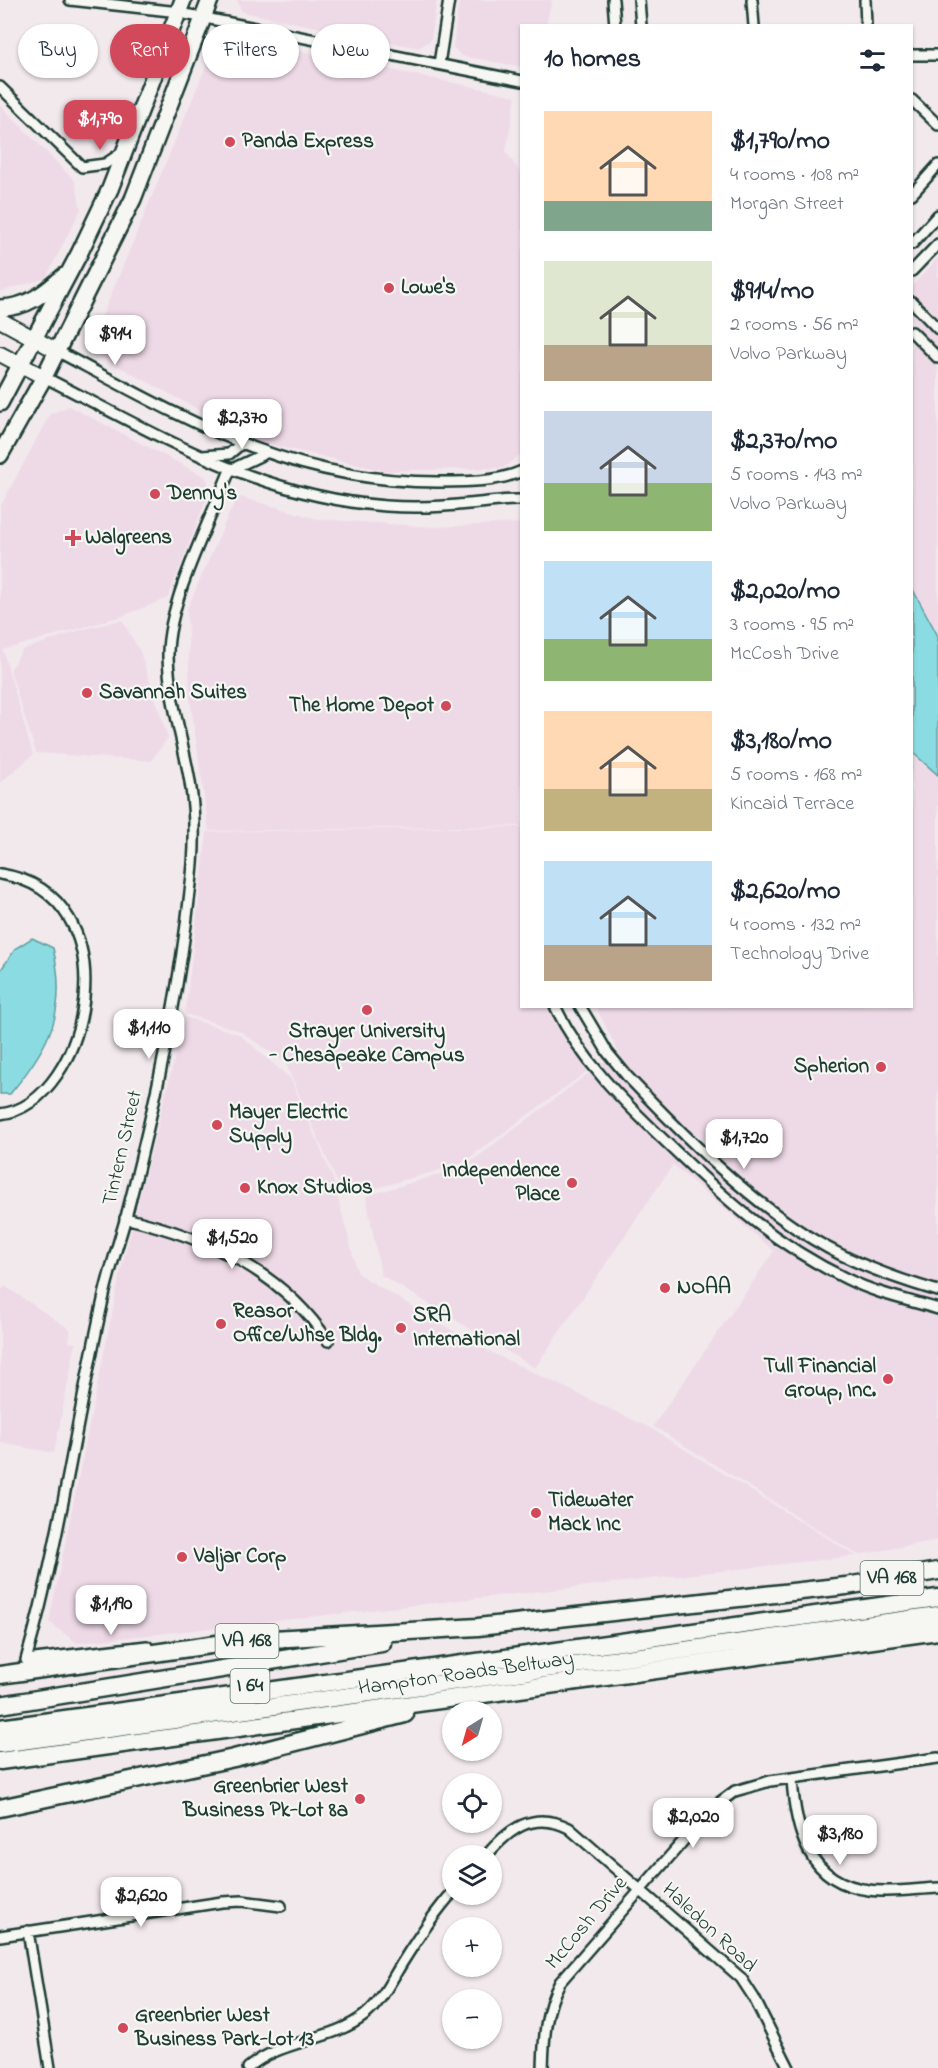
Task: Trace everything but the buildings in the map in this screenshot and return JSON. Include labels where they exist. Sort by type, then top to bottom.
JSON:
[{"type":"highway","name":"VA 168","points":[[22,1666],[238,1641],[478,1627],[846,1586],[938,1571]]},
{"type":"highway","name":"Hampton Roads Beltway","points":[[0,1720],[938,1593]]},
{"type":"highway","points":[[0,1728],[938,1598]]},
{"type":"highway","points":[[0,1744],[938,1615]]},
{"type":"highway","points":[[0,1705],[478,1627]]},
{"type":"highway","name":"Hampton Roads Beltway","points":[[0,1761],[938,1631]]},
{"type":"highway","points":[[0,1675],[22,1666]]},
{"type":"highway","points":[[0,1808],[234,1758],[485,1694]]},
{"type":"highway","points":[[0,1802],[64,1793]]},
{"type":"main road","points":[[0,455],[44,377],[133,199],[210,0]]},
{"type":"main road","points":[[0,403],[73,266],[110,189],[181,7]]},
{"type":"main road","points":[[0,308],[22,305],[36,299],[73,266]]},
{"type":"main road","points":[[0,320],[57,351]]},
{"type":"main road","points":[[0,354],[44,377]]},
{"type":"street","points":[[70,0],[181,7],[204,18],[520,81]]},
{"type":"street","points":[[439,64],[449,0]]},
{"type":"street","points":[[613,0],[615,24]]},
{"type":"street","points":[[639,0],[641,24]]},
{"type":"street","points":[[752,0],[754,24]]},
{"type":"street","points":[[865,0],[866,24]]},
{"type":"street","points":[[913,55],[938,56]]},
{"type":"street","points":[[0,87],[66,154],[82,167],[105,164],[124,152]]},
{"type":"street","points":[[913,101],[938,125]]},
{"type":"street","points":[[913,193],[938,165]]},
{"type":"street","points":[[913,243],[938,215]]},
{"type":"street","points":[[913,270],[938,244]]},
{"type":"street","points":[[913,303],[938,329]]},
{"type":"street","points":[[913,333],[938,358]]},
{"type":"street","points":[[57,351],[187,419],[241,444],[309,467],[380,480],[463,481],[492,479],[520,472]]},
{"type":"street","points":[[44,377],[196,456],[297,492],[362,504],[420,507],[520,500]]},
{"type":"street","points":[[196,456],[223,455],[241,444]]},
{"type":"street","points":[[230,470],[266,453]]},
{"type":"street","name":"Tintern Street","points":[[22,1666],[42,1602],[104,1294],[125,1218],[171,1022],[194,854],[191,785],[172,698],[168,654],[171,630],[186,578],[230,470]]},
{"type":"street","points":[[0,874],[18,877],[35,884],[63,907],[80,939],[85,970],[83,1006],[78,1029],[58,1070],[36,1100],[24,1107],[0,1114]]},
{"type":"street","points":[[556,1008],[591,1066],[633,1111],[736,1209],[763,1230],[849,1280],[938,1309]]},
{"type":"street","points":[[581,1008],[608,1053],[627,1076],[765,1206],[811,1238],[853,1261],[938,1291]]},
{"type":"street","points":[[125,1218],[193,1237],[241,1260],[289,1296],[313,1320],[328,1341]]},
{"type":"street","points":[[22,1666],[200,1640]]},
{"type":"street","name":"McCosh Drive","points":[[543,2068],[545,2024],[553,1994],[570,1968],[719,1801],[742,1787],[938,1758]]},
{"type":"street","points":[[792,1778],[801,1837],[814,1861],[829,1876],[853,1888],[870,1890],[938,1888]]},
{"type":"street","name":"Haledon Road","points":[[497,1845],[515,1828],[533,1822],[552,1822],[569,1828],[741,1978],[754,1998],[789,2068]]},
{"type":"street","points":[[0,1936],[222,1902],[242,1901],[281,1906]]},
{"type":"street","points":[[248,2068],[268,2054],[345,2027],[366,2014],[377,2003],[418,1937],[443,1905]]},
{"type":"street","points":[[28,1931],[50,2068]]},
{"type":"shaded area","points":[[237,0],[437,0],[431,40],[419,48],[390,42],[390,24],[311,24],[311,26],[242,12]]},
{"type":"shaded area","points":[[459,0],[552,0],[546,24],[520,24],[520,67],[461,56],[453,47]]},
{"type":"shaded area","points":[[299,50],[311,53],[311,78],[390,78],[390,70],[516,96],[506,152],[520,172],[520,455],[504,468],[385,471],[259,442],[88,350],[202,76],[202,78],[299,78]]},
{"type":"shaded area","points":[[0,105],[75,181],[81,209],[46,278],[0,292]]},
{"type":"shaded area","points":[[938,258],[938,1540],[858,1555],[653,1426],[774,1251],[673,1165],[535,1368],[381,1275],[366,1196],[464,1167],[618,1051],[596,1008],[913,1008],[913,285]]},
{"type":"shaded area","points":[[69,406],[206,477],[210,490],[168,598],[123,616],[3,650],[33,755],[0,783],[0,507],[50,414]]},
{"type":"shaded area","points":[[237,496],[318,519],[433,527],[520,523],[520,826],[209,831],[190,699],[187,609]]},
{"type":"shaded area","points":[[122,620],[140,651],[168,738],[151,761],[36,753],[10,670],[22,650],[80,630]]},
{"type":"shaded area","name":"Strayer University - Chesapeake Campus","points":[[520,827],[520,1008],[547,1008],[589,1070],[461,1164],[359,1193],[337,1182],[285,1062],[238,1030],[185,1014],[207,832]]},
{"type":"shaded area","points":[[185,1017],[239,1034],[291,1079],[333,1179],[358,1274],[480,1347],[652,1429],[856,1556],[77,1643],[49,1622],[120,1274]]},
{"type":"shaded area","points":[[5,1286],[71,1330],[69,1342],[76,1343],[54,1453],[0,1443],[0,1291]]},
{"type":"water","points":[[913,590],[938,636],[938,775],[913,753]]},
{"type":"water","points":[[32,938],[53,948],[57,970],[57,1009],[52,1027],[36,1060],[10,1094],[0,1094],[0,971],[16,948]]},
{"type":"place","name":"Panda Express","points":[[230,142]]},
{"type":"place","name":"Lowe's","points":[[389,288]]},
{"type":"place","name":"Denny's","points":[[155,494]]},
{"type":"place","name":"Walgreens","points":[[73,538]]},
{"type":"place","name":"Savannah Suites","points":[[87,693]]},
{"type":"place","name":"The Home Depot","points":[[446,706]]},
{"type":"place","name":"Strayer University - Chesapeake Campus","points":[[367,1010]]},
{"type":"place","name":"Spherion","points":[[881,1067]]},
{"type":"place","name":"Mayer Electric Supply","points":[[217,1125]]},
{"type":"place","name":"Independence Place","points":[[572,1183]]},
{"type":"place","name":"Knox Studios","points":[[245,1188]]},
{"type":"place","name":"NOAA","points":[[665,1288]]},
{"type":"place","name":"Reasor Office/Whse Bldg.","points":[[221,1324]]},
{"type":"place","name":"SRA International","points":[[401,1328]]},
{"type":"place","name":"Tull Financial Group, Inc.","points":[[888,1379]]},
{"type":"place","name":"Tidewater Mack Inc","points":[[536,1513]]},
{"type":"place","name":"Valjar Corp","points":[[182,1557]]},
{"type":"place","name":"Greenbrier West Business Pk-Lot 8a","points":[[360,1799]]},
{"type":"place","name":"Greenbrier West Business Park-Lot 13","points":[[123,2028]]}]
